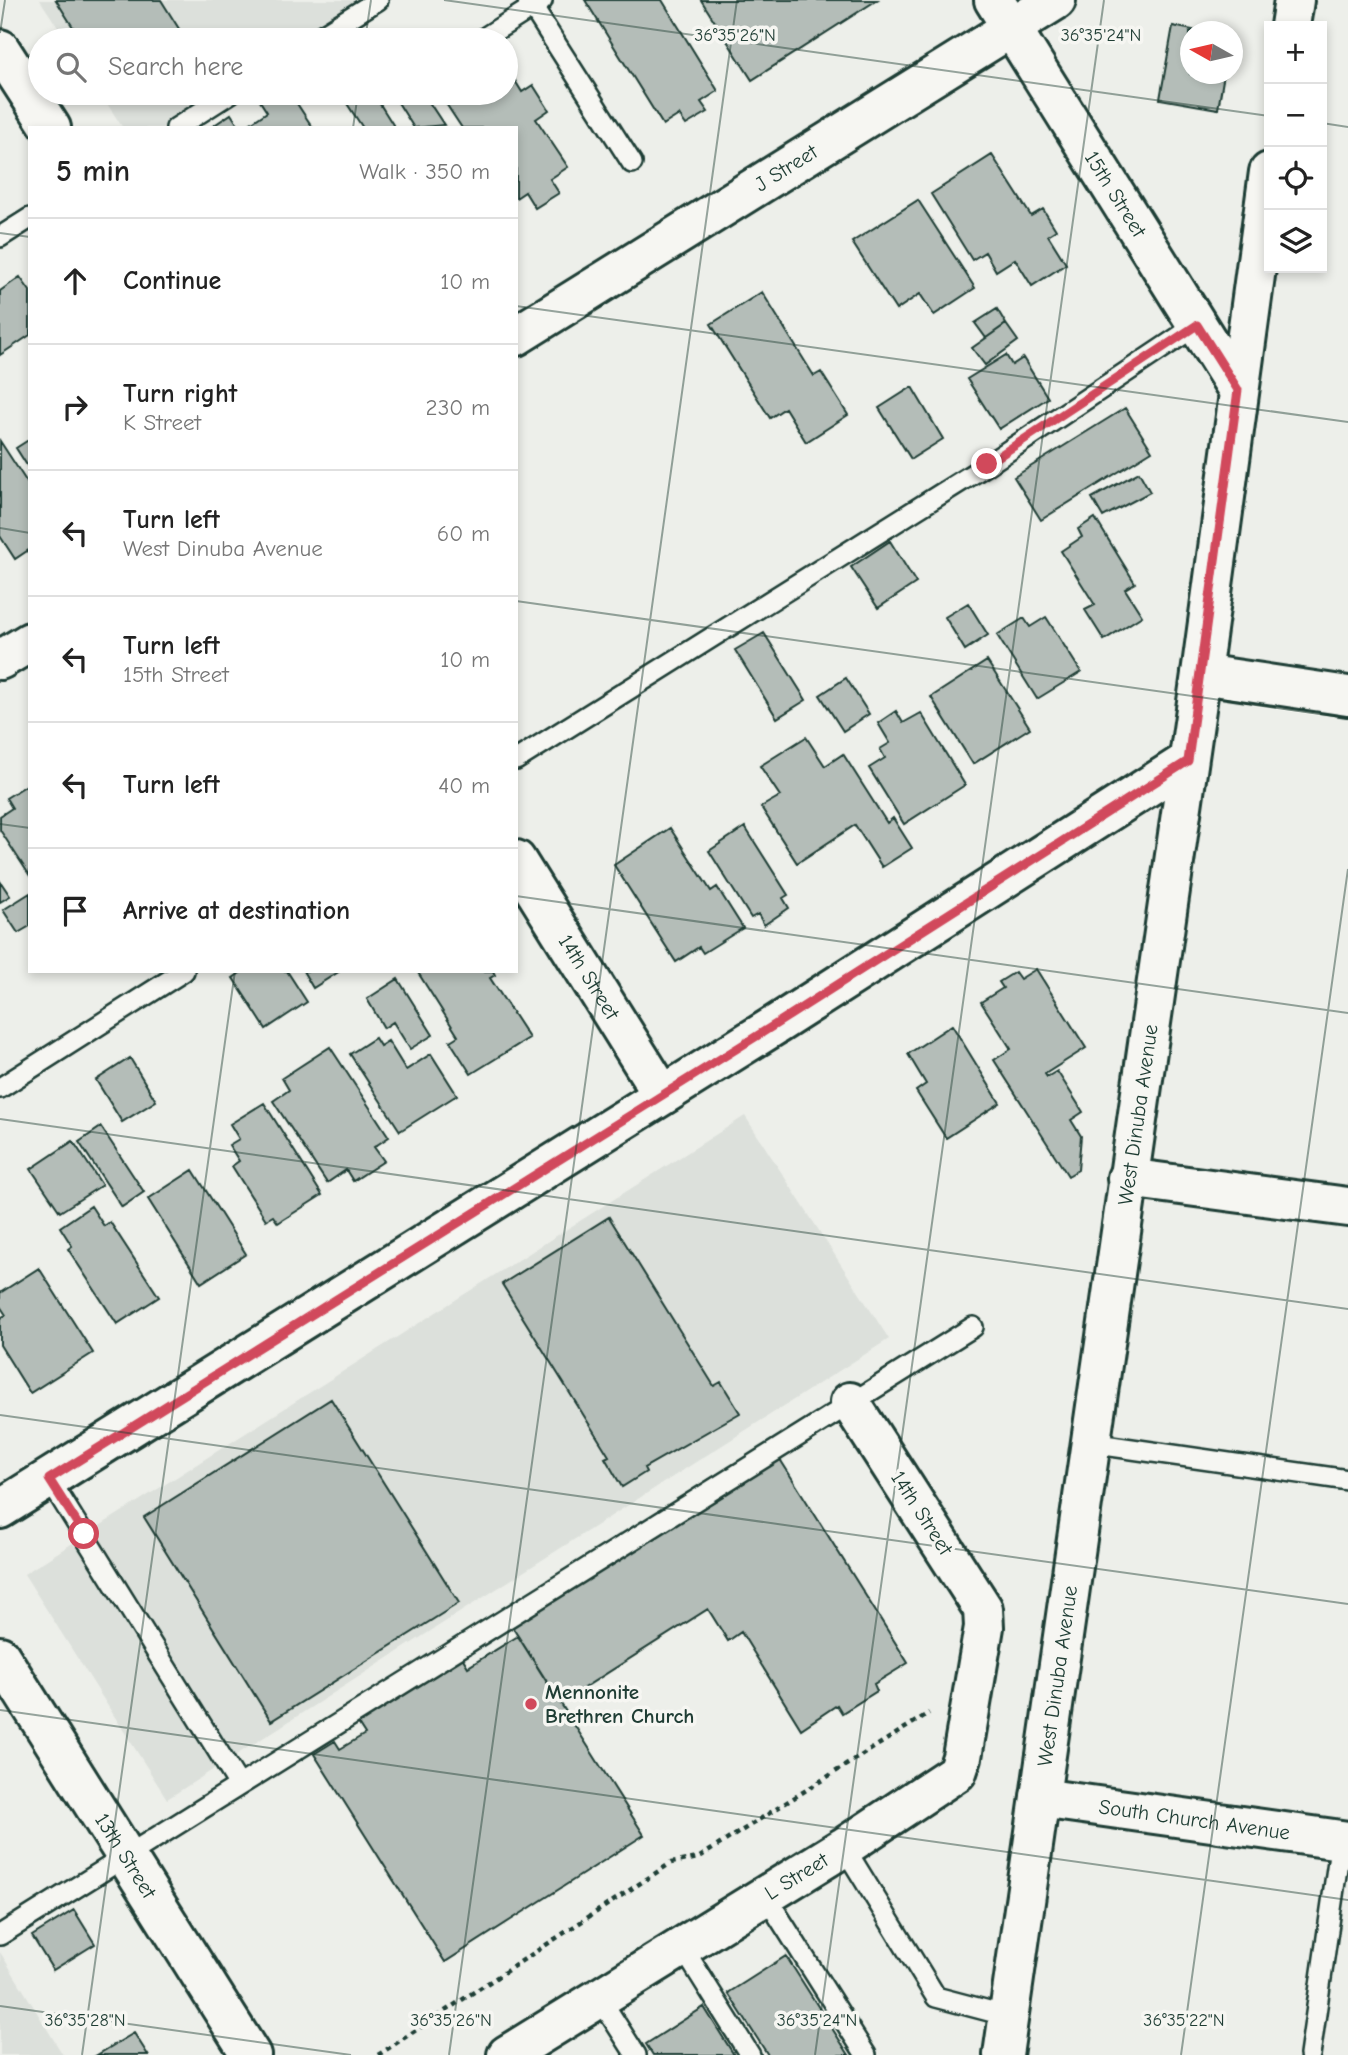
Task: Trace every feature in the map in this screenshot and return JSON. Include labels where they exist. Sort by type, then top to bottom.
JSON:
[{"type":"street","name":"J Street","points":[[518,336],[1003,14],[1056,0]]},
{"type":"street","points":[[1291,21],[1294,0]]},
{"type":"street","name":"15th Street","points":[[1003,14],[1238,390]]},
{"type":"street","points":[[0,49],[28,92]]},
{"type":"street","points":[[36,105],[50,126]]},
{"type":"street","name":"West Dinuba Avenue","points":[[1003,2055],[1201,674],[1264,207]]},
{"type":"street","points":[[0,660],[28,643]]},
{"type":"street","points":[[1201,674],[1348,695]]},
{"type":"street","points":[[0,1509],[1188,761]]},
{"type":"street","name":"14th Street","points":[[518,863],[662,1094]]},
{"type":"street","points":[[1127,1178],[1348,1207]]},
{"type":"street","name":"14th Street","points":[[850,1402],[976,1596],[983,1609],[984,1627]]},
{"type":"street","name":"L Street","points":[[513,2053],[844,1847],[957,1772],[962,1757],[984,1627]]},
{"type":"street","name":"13th Street","points":[[0,1656],[251,2055]]},
{"type":"street","name":"South Church Avenue","points":[[1040,1798],[1345,1841]]},
{"type":"lane","points":[[333,28],[378,0]]},
{"type":"lane","points":[[498,28],[535,2],[632,163]]},
{"type":"lane","points":[[179,126],[211,105]]},
{"type":"lane","points":[[0,237],[28,219]]},
{"type":"lane","points":[[518,759],[987,464],[1197,325]]},
{"type":"lane","points":[[0,1088],[181,973]]},
{"type":"lane","points":[[0,1935],[973,1327]]},
{"type":"lane","points":[[1090,1443],[1348,1480]]},
{"type":"lane","points":[[49,1479],[239,1785]]},
{"type":"lane","points":[[1310,2055],[1345,1841]]},
{"type":"lane","points":[[844,1847],[936,1997],[1008,2016]]},
{"type":"lane","points":[[765,1895],[866,2055]]},
{"type":"lane","points":[[683,1948],[750,2055]]},
{"type":"lane","points":[[600,1997],[636,2055]]},
{"type":"path","points":[[378,2055],[671,1863],[698,1858],[930,1713]]},
{"type":"shaded area","points":[[40,0],[378,0],[333,28],[58,28]]},
{"type":"shaded area","points":[[108,105],[212,105],[179,126],[122,126]]},
{"type":"shaded area","points":[[745,1116],[889,1339],[167,1799],[24,1574]]},
{"type":"shaded area","points":[[0,1952],[63,2055],[0,2055]]},
{"type":"building","points":[[56,0],[161,0],[178,28],[74,28]]},
{"type":"building","points":[[585,0],[662,0],[718,91],[701,102],[708,112],[686,125],[679,115],[663,125]]},
{"type":"building","points":[[701,0],[877,0],[752,80]]},
{"type":"building","points":[[1173,26],[1180,27],[1180,84],[1222,84],[1218,109],[1160,99]]},
{"type":"building","points":[[533,85],[549,110],[536,119],[568,167],[550,179],[559,193],[535,208],[525,192],[518,197],[518,126],[461,126],[447,105],[518,105],[518,86],[522,92]]},
{"type":"building","points":[[262,105],[298,105],[312,126],[249,126],[267,112]]},
{"type":"building","points":[[348,105],[381,105],[394,126],[362,126]]},
{"type":"building","points":[[400,105],[431,105],[444,125],[434,126],[413,126]]},
{"type":"building","points":[[231,114],[239,126],[213,126]]},
{"type":"building","points":[[992,155],[1031,216],[1043,209],[1056,230],[1048,235],[1066,264],[1032,286],[1015,259],[996,271],[985,252],[972,260],[931,194]]},
{"type":"building","points":[[918,200],[975,288],[934,315],[920,294],[896,310],[852,242]]},
{"type":"building","points":[[20,277],[28,288],[28,336],[0,355],[0,291]]},
{"type":"building","points":[[762,292],[814,376],[821,372],[848,415],[806,442],[785,408],[770,418],[711,324]]},
{"type":"building","points":[[997,309],[1006,324],[986,338],[975,323]]},
{"type":"building","points":[[1006,324],[1018,341],[985,365],[972,348]]},
{"type":"building","points":[[1006,355],[1012,365],[1023,358],[1048,398],[999,429],[967,379]]},
{"type":"building","points":[[912,387],[943,439],[911,459],[879,408]]},
{"type":"building","points":[[1125,408],[1152,451],[1041,520],[1014,477]]},
{"type":"building","points":[[28,440],[28,467],[16,448]]},
{"type":"building","points":[[0,441],[28,484],[28,550],[15,559],[0,536]]},
{"type":"building","points":[[1139,472],[1150,492],[1103,517],[1092,498]]},
{"type":"building","points":[[1095,518],[1135,583],[1125,589],[1142,616],[1104,640],[1085,610],[1095,605],[1061,551],[1082,537],[1078,529]]},
{"type":"building","points":[[890,541],[916,583],[878,608],[851,567]]},
{"type":"building","points":[[968,603],[988,635],[965,650],[945,617]]},
{"type":"building","points":[[1046,617],[1081,672],[1037,699],[997,635],[1024,618],[1030,627]]},
{"type":"building","points":[[764,633],[806,700],[777,718],[735,650]]},
{"type":"building","points":[[987,661],[1030,728],[973,764],[931,697]]},
{"type":"building","points":[[846,678],[869,714],[843,731],[820,695]]},
{"type":"building","points":[[896,711],[903,723],[921,713],[965,785],[904,824],[869,768],[885,758],[880,749],[890,743],[878,723]]},
{"type":"building","points":[[806,737],[825,766],[843,754],[887,823],[893,818],[912,848],[882,867],[855,825],[797,863],[761,807],[780,796],[760,766]]},
{"type":"building","points":[[28,784],[28,873],[0,830],[0,816],[12,808],[6,798]]},
{"type":"building","points":[[745,827],[788,895],[783,898],[789,908],[764,925],[758,914],[751,918],[709,851]]},
{"type":"building","points":[[670,828],[711,891],[717,887],[743,928],[703,953],[699,947],[676,962],[614,865]]},
{"type":"building","points":[[0,881],[10,896],[0,902]]},
{"type":"building","points":[[28,894],[28,927],[18,933],[3,910]]},
{"type":"building","points":[[1036,969],[1086,1048],[1045,1074],[1047,1077],[1057,1071],[1083,1112],[1071,1120],[1081,1136],[1078,1170],[1068,1176],[994,1060],[1011,1049],[981,1002],[1003,988],[999,982],[1015,972],[1020,979]]},
{"type":"building","points":[[240,973],[288,973],[307,1002],[266,1029],[233,978]]},
{"type":"building","points":[[304,973],[337,973],[313,988]]},
{"type":"building","points":[[418,973],[494,973],[490,978],[529,1038],[471,1074],[450,1041],[458,1036]]},
{"type":"building","points":[[398,979],[433,1035],[410,1049],[393,1022],[384,1028],[367,999]]},
{"type":"building","points":[[952,1025],[1000,1103],[946,1138],[916,1091],[926,1084],[908,1054]]},
{"type":"building","points":[[375,1038],[380,1046],[388,1041],[406,1070],[431,1054],[457,1095],[400,1131],[350,1054]]},
{"type":"building","points":[[330,1047],[389,1137],[374,1147],[384,1161],[353,1181],[346,1170],[327,1183],[273,1101],[289,1090],[282,1078]]},
{"type":"building","points":[[130,1058],[156,1101],[122,1122],[96,1080]]},
{"type":"building","points":[[264,1103],[322,1195],[278,1223],[273,1216],[266,1220],[232,1166],[239,1161],[229,1145],[239,1139],[230,1124]]},
{"type":"building","points":[[101,1127],[144,1192],[122,1207],[79,1142]]},
{"type":"building","points":[[73,1141],[102,1185],[60,1212],[31,1169]]},
{"type":"building","points":[[193,1170],[246,1254],[201,1283],[148,1199]]},
{"type":"building","points":[[91,1206],[104,1226],[110,1222],[159,1297],[117,1324],[68,1249],[72,1246],[60,1227]]},
{"type":"building","points":[[609,1217],[714,1386],[721,1382],[740,1413],[644,1468],[646,1472],[622,1487],[605,1458],[609,1456],[502,1284]]},
{"type":"building","points":[[39,1268],[93,1353],[30,1393],[0,1345],[0,1318],[6,1315],[0,1306],[0,1293]]},
{"type":"building","points":[[331,1399],[459,1603],[271,1721],[144,1517]]},
{"type":"building","points":[[778,1456],[908,1663],[874,1684],[877,1691],[842,1713],[837,1705],[801,1729],[741,1632],[728,1641],[708,1609],[560,1703],[511,1625]]},
{"type":"building","points":[[518,1636],[644,1835],[445,1962],[314,1754],[335,1741],[340,1749],[365,1734],[358,1723],[462,1657],[468,1667]]},
{"type":"building","points":[[74,1910],[95,1944],[53,1970],[32,1936]]},
{"type":"building","points":[[786,1956],[849,2055],[768,2055],[728,1993]]},
{"type":"building","points":[[704,2007],[734,2055],[653,2055],[646,2044]]},
{"type":"building","points":[[134,2033],[148,2055],[97,2055]]},
{"type":"place","name":"Mennonite Brethren Church","points":[[531,1704]]},
{"type":"route","points":[[84,1534],[49,1479],[776,1024],[1188,761],[1238,390],[1197,325],[987,464]]}]
